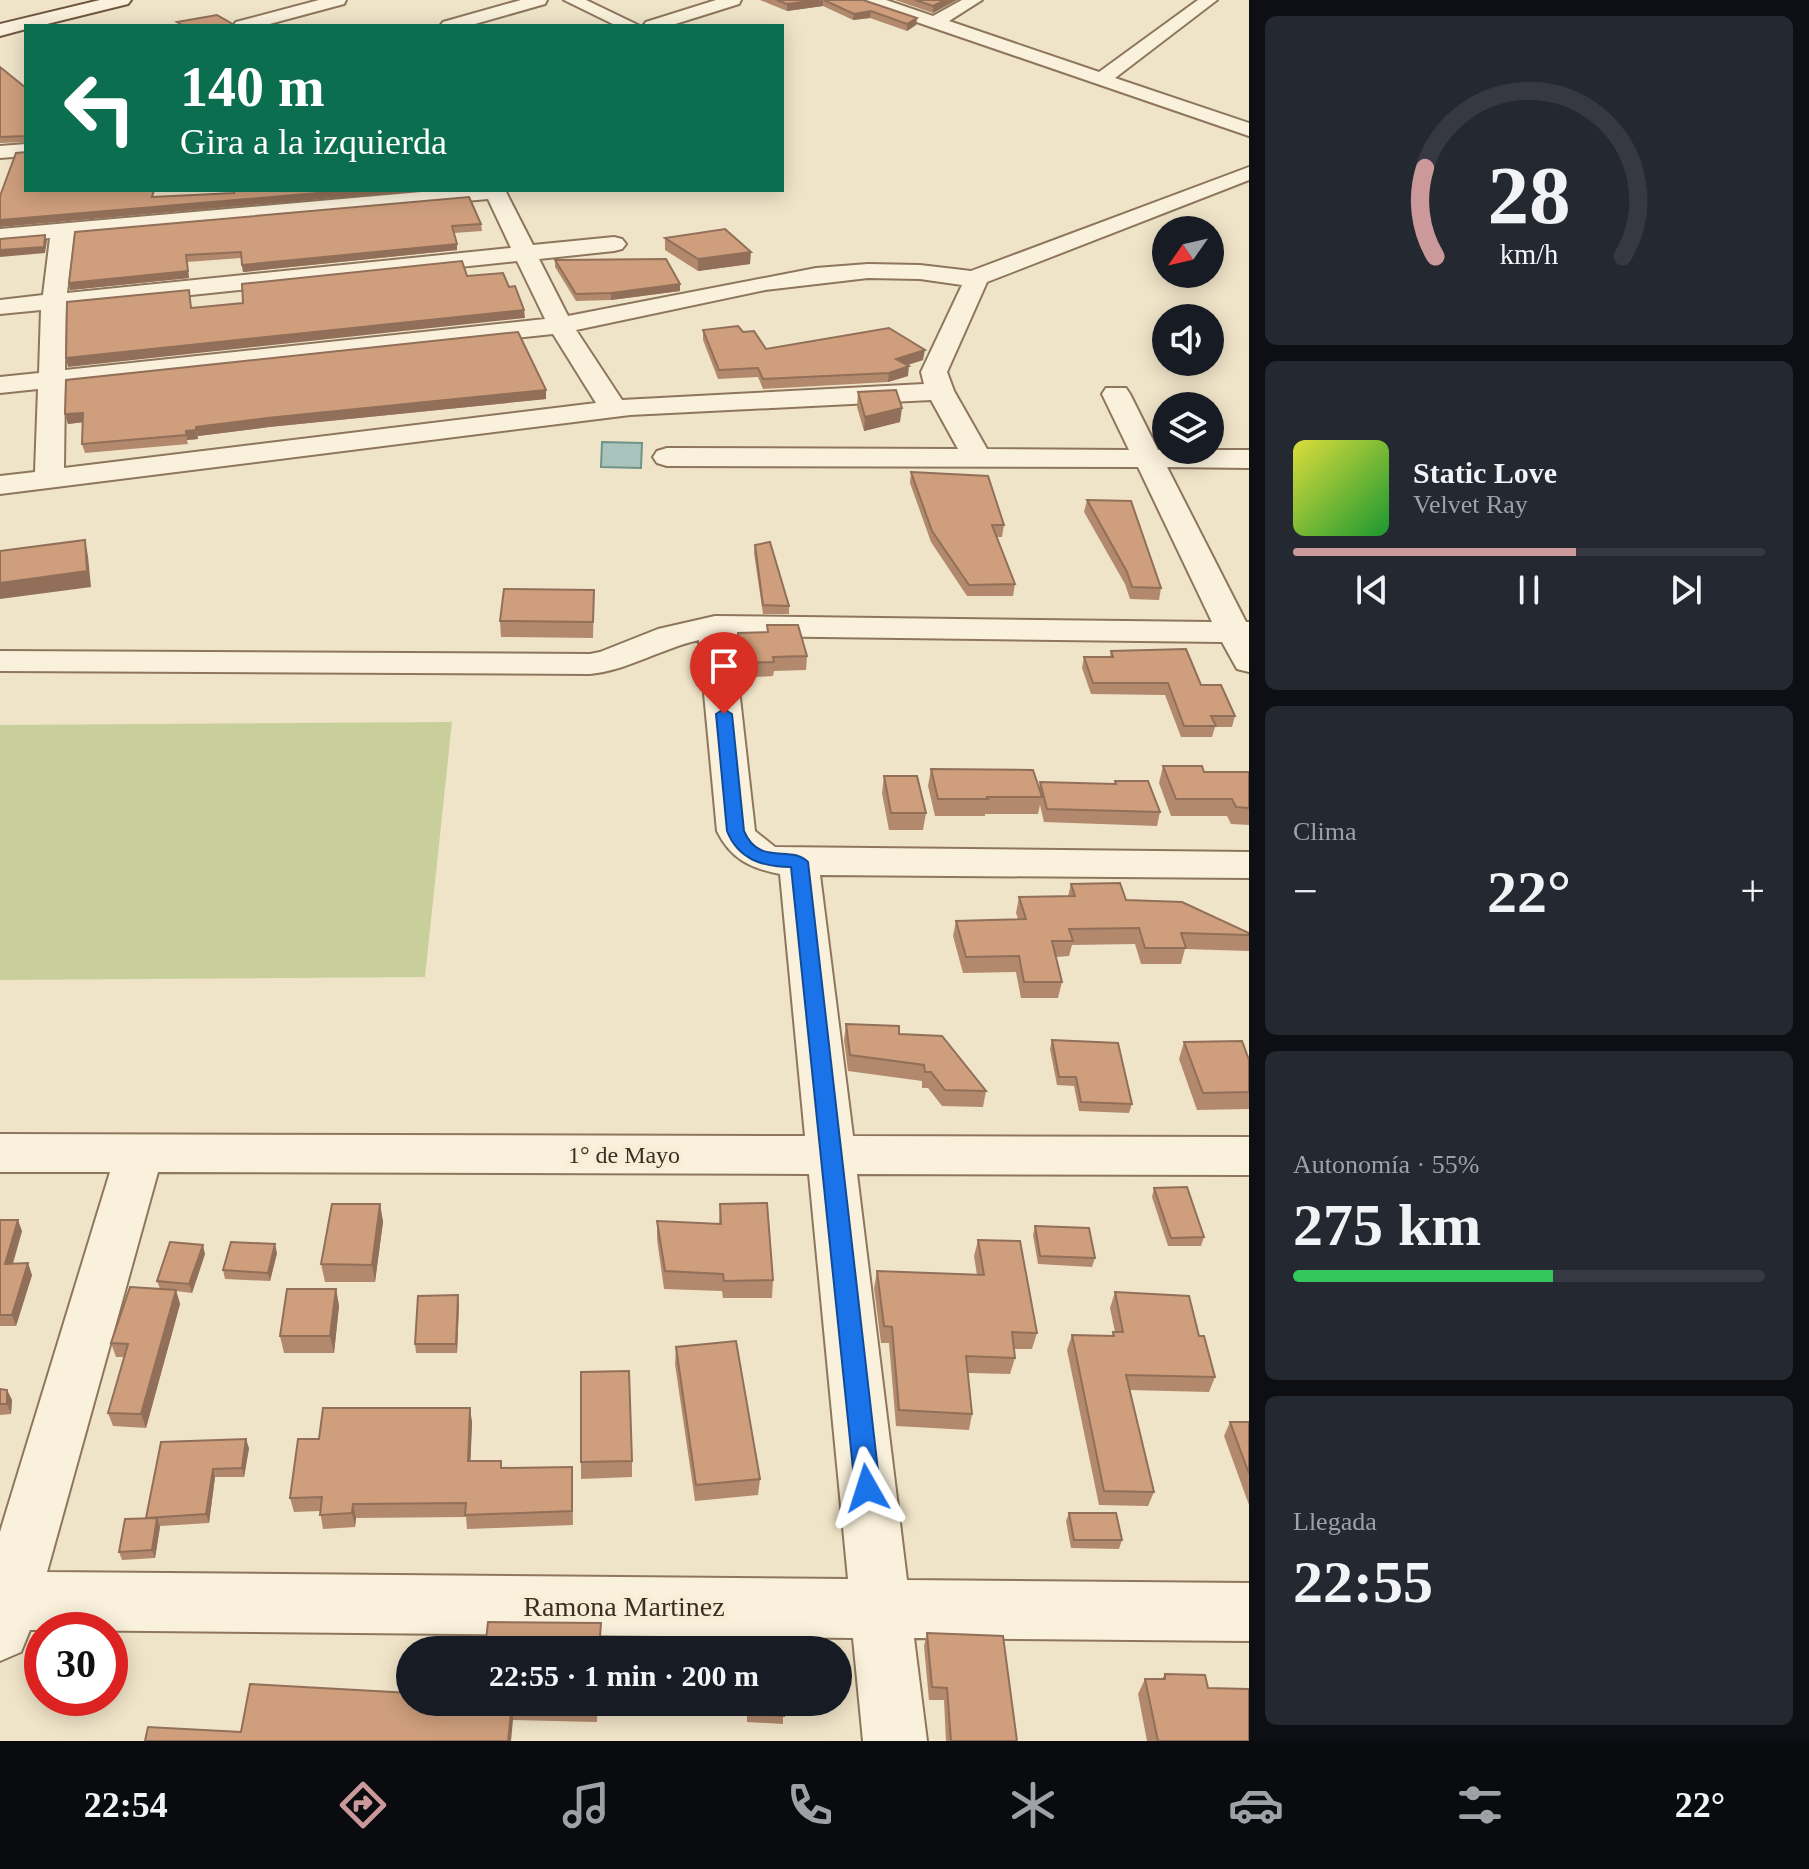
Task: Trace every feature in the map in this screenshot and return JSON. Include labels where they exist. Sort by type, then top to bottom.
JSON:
[{"type":"main road","points":[[24,24],[122,0]]},
{"type":"main road","points":[[0,30],[24,24]]},
{"type":"street","points":[[250,24],[338,0]]},
{"type":"street","points":[[456,24],[539,0]]},
{"type":"street","points":[[572,0],[626,24]]},
{"type":"street","points":[[658,24],[733,0]]},
{"type":"street","points":[[870,0],[1249,130]]},
{"type":"street","points":[[935,22],[974,0]]},
{"type":"street","points":[[1103,78],[1209,0]]},
{"type":"street","points":[[256,6],[289,24]]},
{"type":"street","points":[[0,152],[24,150]]},
{"type":"street","points":[[0,385],[560,325],[731,287],[850,271],[902,271],[973,279],[1249,173]]},
{"type":"street","points":[[0,236],[483,192]]},
{"type":"street","points":[[494,192],[560,325],[614,409]]},
{"type":"street","points":[[49,479],[54,302],[63,230]]},
{"type":"street","points":[[0,307],[614,244]]},
{"type":"street","points":[[973,279],[974,288],[934,372],[940,391],[977,457]]},
{"type":"street","points":[[0,485],[614,409],[733,400],[940,391]]},
{"type":"street","points":[[0,661],[590,664],[607,662],[670,636],[715,626],[1244,642],[1116,394]]},
{"type":"street","points":[[667,457],[1249,459]]},
{"type":"street","points":[[715,626],[736,831],[741,844],[756,855],[777,861],[799,862],[1249,865]]},
{"type":"street","points":[[799,862],[895,1741]]},
{"type":"street","name":"1° de Mayo","points":[[0,1153],[1249,1156]]},
{"type":"street","points":[[3,1611],[140,1153]]},
{"type":"street","name":"Ramona Martinez","points":[[3,1611],[880,1609],[1249,1612]]},
{"type":"green space","points":[[452,722],[425,977],[0,980],[0,725]]},
{"type":"water","points":[[602,442],[642,443],[641,468],[601,467]]},
{"type":"building","points":[[777,0],[819,0],[787,4]]},
{"type":"building","points":[[824,0],[863,0],[917,18],[907,24],[871,11],[854,14]]},
{"type":"building","points":[[915,0],[945,0],[933,6]]},
{"type":"building","points":[[217,15],[233,24],[180,24],[177,22]]},
{"type":"building","points":[[0,67],[24,86],[24,136],[0,137]]},
{"type":"building","points":[[24,152],[24,192],[153,192],[152,197],[234,192],[329,192],[0,220],[0,196],[16,153]]},
{"type":"building","points":[[469,197],[481,224],[452,226],[457,244],[242,265],[241,252],[186,255],[188,271],[69,283],[75,232]]},
{"type":"building","points":[[725,229],[751,252],[698,259],[665,238]]},
{"type":"building","points":[[45,235],[44,247],[0,250],[0,239]]},
{"type":"building","points":[[666,259],[680,284],[576,294],[555,260]]},
{"type":"building","points":[[462,261],[467,276],[503,273],[509,287],[515,286],[524,310],[66,358],[67,302],[189,290],[191,308],[243,303],[242,284]]},
{"type":"building","points":[[738,326],[743,332],[754,331],[766,349],[889,328],[925,350],[896,359],[909,366],[889,373],[763,379],[758,368],[719,370],[703,330]]},
{"type":"building","points":[[518,332],[546,390],[267,418],[196,427],[196,430],[186,431],[186,435],[82,444],[83,413],[65,414],[66,380]]},
{"type":"building","points":[[896,390],[902,408],[865,417],[858,392]]},
{"type":"building","points":[[911,472],[988,476],[1004,525],[992,525],[1015,584],[969,585],[932,531]]},
{"type":"building","points":[[1087,500],[1131,501],[1161,588],[1132,587],[1127,572]]},
{"type":"building","points":[[85,540],[87,571],[0,583],[0,551]]},
{"type":"building","points":[[770,542],[789,606],[763,605],[755,545]]},
{"type":"building","points":[[504,589],[594,590],[593,622],[500,621]]},
{"type":"building","points":[[767,625],[798,625],[807,656],[773,657],[774,662],[742,663],[738,633],[768,632]]},
{"type":"building","points":[[1186,649],[1201,685],[1221,685],[1235,716],[1211,716],[1216,726],[1184,726],[1168,683],[1093,683],[1084,657],[1113,657],[1111,651]]},
{"type":"building","points":[[1163,766],[1202,766],[1204,772],[1249,772],[1249,808],[1236,807],[1232,799],[1176,799]]},
{"type":"building","points":[[931,769],[1033,770],[1042,797],[938,799]]},
{"type":"building","points":[[884,776],[917,776],[926,813],[891,813]]},
{"type":"building","points":[[1115,781],[1148,781],[1160,812],[1047,809],[1040,782],[1116,784]]},
{"type":"building","points":[[1120,883],[1126,900],[1182,902],[1249,935],[1181,933],[1186,948],[1145,948],[1139,928],[1069,929],[1073,941],[1052,941],[1062,982],[1024,982],[1019,956],[966,957],[956,921],[1026,919],[1019,897],[1075,896],[1071,884]]},
{"type":"building","points":[[846,1024],[899,1026],[899,1034],[942,1036],[986,1091],[945,1090],[931,1072],[925,1072],[924,1065],[850,1055]]},
{"type":"building","points":[[1052,1040],[1118,1043],[1132,1104],[1081,1102],[1076,1077],[1059,1077]]},
{"type":"building","points":[[1242,1041],[1249,1060],[1249,1092],[1203,1093],[1184,1042]]},
{"type":"building","points":[[1187,1187],[1204,1237],[1171,1238],[1154,1188]]},
{"type":"building","points":[[767,1203],[773,1280],[724,1281],[723,1274],[665,1271],[657,1221],[721,1224],[720,1204]]},
{"type":"building","points":[[332,1204],[380,1204],[372,1265],[321,1264]]},
{"type":"building","points":[[0,1220],[18,1220],[5,1264],[28,1263],[12,1315],[0,1315]]},
{"type":"building","points":[[1035,1226],[1089,1228],[1095,1258],[1040,1256]]},
{"type":"building","points":[[978,1240],[1020,1241],[1037,1333],[1012,1332],[1015,1358],[966,1356],[972,1414],[899,1410],[892,1327],[884,1326],[877,1271],[984,1275]]},
{"type":"building","points":[[170,1242],[203,1245],[189,1284],[157,1281]]},
{"type":"building","points":[[231,1242],[275,1244],[268,1273],[223,1270]]},
{"type":"building","points":[[130,1287],[176,1290],[141,1414],[108,1413],[128,1344],[111,1343]]},
{"type":"building","points":[[287,1289],[336,1289],[330,1336],[280,1336]]},
{"type":"building","points":[[1115,1292],[1189,1296],[1199,1336],[1204,1336],[1215,1377],[1126,1375],[1154,1492],[1104,1491],[1072,1335],[1114,1336],[1113,1332],[1123,1332]]},
{"type":"building","points":[[458,1295],[456,1344],[415,1344],[418,1296]]},
{"type":"building","points":[[736,1341],[760,1479],[696,1485],[676,1347]]},
{"type":"building","points":[[629,1371],[632,1461],[581,1462],[581,1372]]},
{"type":"building","points":[[0,1389],[7,1390],[7,1404],[0,1404]]},
{"type":"building","points":[[323,1408],[470,1408],[468,1461],[501,1461],[501,1468],[572,1467],[572,1511],[465,1515],[466,1503],[353,1504],[352,1513],[320,1515],[322,1497],[290,1498],[298,1439],[319,1439]]},
{"type":"building","points":[[1230,1422],[1249,1422],[1249,1474]]},
{"type":"building","points":[[246,1439],[242,1468],[213,1469],[206,1514],[146,1518],[161,1442]]},
{"type":"building","points":[[1069,1513],[1116,1513],[1122,1540],[1074,1540]]},
{"type":"building","points":[[157,1518],[152,1550],[119,1552],[125,1519]]},
{"type":"building","points":[[488,1622],[601,1623],[600,1636],[486,1636]]},
{"type":"building","points":[[927,1633],[1003,1636],[1017,1741],[951,1741],[947,1688],[932,1687]]},
{"type":"building","points":[[1165,1674],[1205,1675],[1208,1688],[1249,1689],[1249,1741],[1158,1741],[1145,1679],[1165,1679]]},
{"type":"building","points":[[250,1684],[396,1692],[396,1716],[511,1716],[508,1741],[145,1741],[148,1727],[241,1732]]},
{"type":"route","points":[[724,714],[736,831],[741,844],[756,855],[777,861],[799,862],[867,1488]]}]
